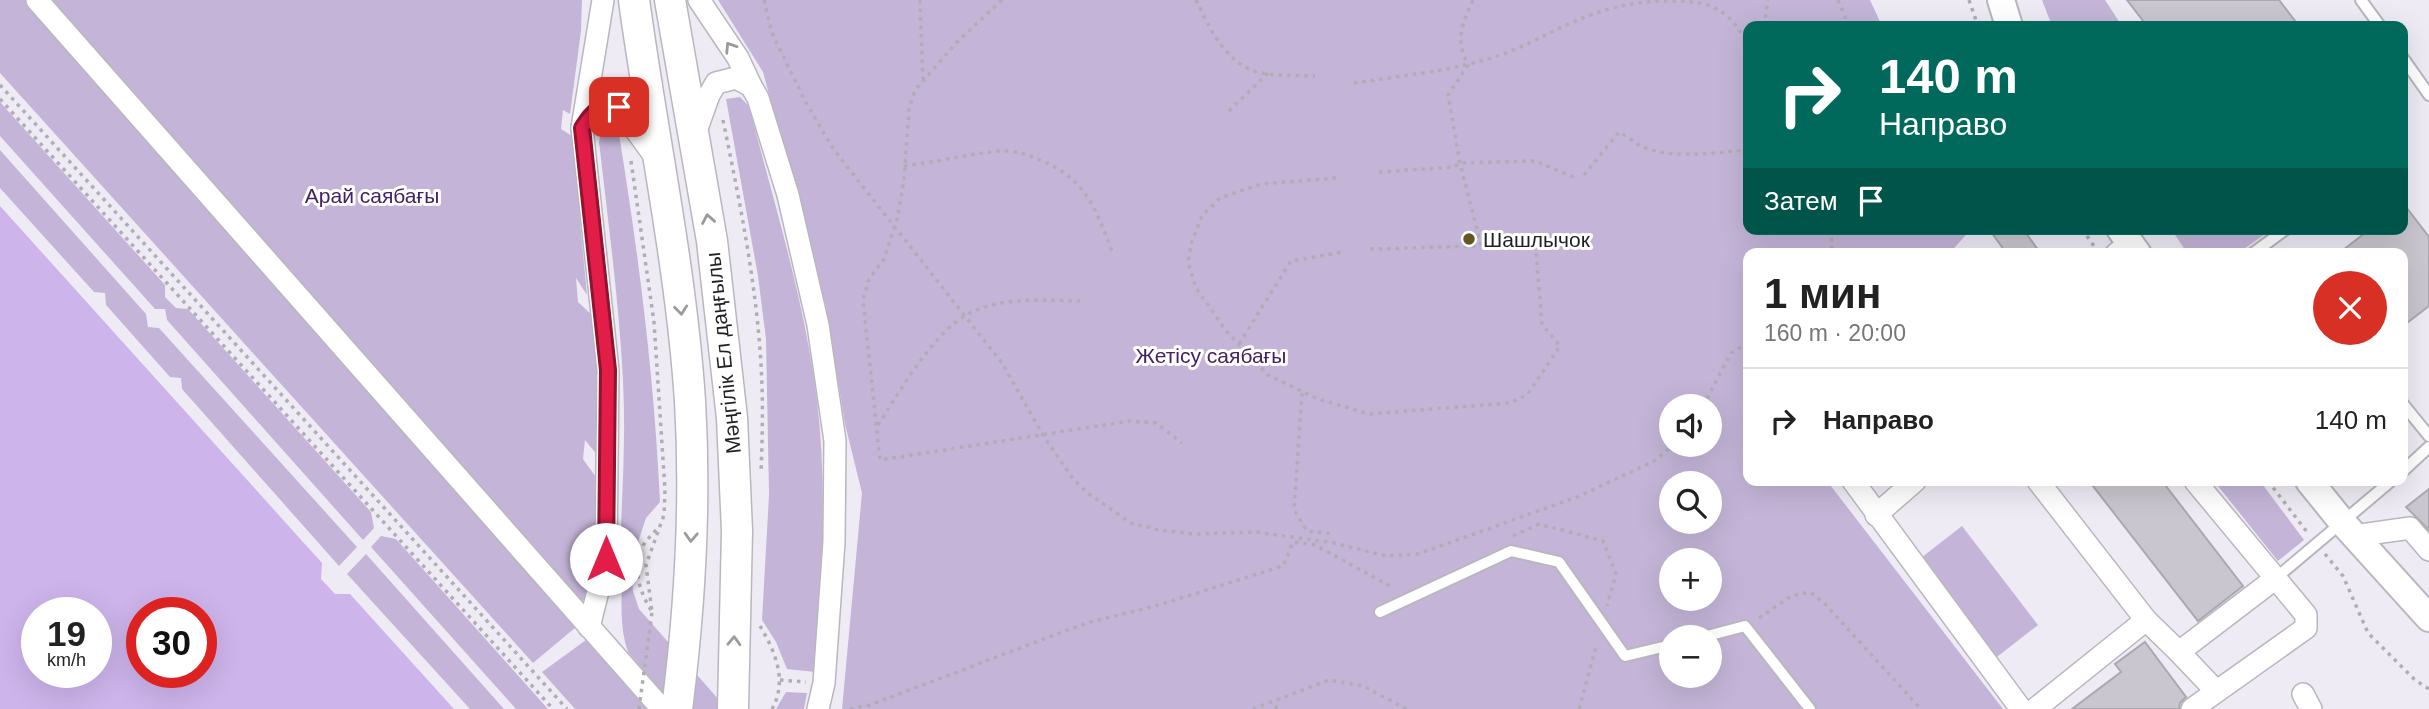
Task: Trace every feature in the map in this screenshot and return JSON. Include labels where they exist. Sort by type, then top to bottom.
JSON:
[{"type":"main road","name":"Мәңгілік Ел даңғылы","points":[[634,0],[644,159],[680,298],[690,400],[693,489],[677,709]]},
{"type":"main road","name":"Мәңгілік Ел даңғылы","points":[[670,0],[712,241],[732,418],[737,531],[733,709]]},
{"type":"street","points":[[37,0],[662,709]]},
{"type":"street","points":[[589,627],[606,559],[608,370],[582,128],[603,0]]},
{"type":"street","points":[[699,0],[738,58],[758,98],[788,195],[818,325],[835,442],[834,542],[824,683],[818,709]]},
{"type":"street","points":[[2001,0],[2007,21]]},
{"type":"street","points":[[693,139],[716,83],[736,78],[751,86]]},
{"type":"street","points":[[582,128],[593,112],[605,106],[619,107],[644,159]]},
{"type":"street","points":[[1856,486],[2021,709]]},
{"type":"street","points":[[1876,514],[1909,486]]},
{"type":"street","points":[[2042,486],[2146,620],[2217,691]]},
{"type":"street","points":[[2192,709],[2306,628],[2306,615],[2199,486]]},
{"type":"street","points":[[2313,486],[2429,618]]},
{"type":"street","points":[[2349,530],[2410,528],[2429,550]]},
{"type":"street","points":[[2179,652],[2276,578]]},
{"type":"street","points":[[2035,709],[2146,620]]},
{"type":"lane","points":[[2361,0],[2376,21]]},
{"type":"lane","points":[[2408,63],[2425,81],[2429,95]]},
{"type":"lane","points":[[2260,248],[2278,235]]},
{"type":"lane","points":[[2408,410],[2429,436]]},
{"type":"lane","points":[[2408,466],[2429,447]]},
{"type":"lane","points":[[2276,578],[2317,545],[2349,530],[2387,486]]},
{"type":"lane","points":[[1380,612],[1511,551],[1559,562],[1625,656],[1659,648]]},
{"type":"lane","points":[[1722,632],[1745,626],[1810,709]]},
{"type":"path","points":[[764,0],[772,33],[804,101],[834,150],[1002,363],[1043,435],[1071,476],[1086,492],[1131,523],[1159,530],[1195,534],[1256,532],[1334,543],[1386,556],[1418,554],[1577,497],[1659,457]]},
{"type":"path","points":[[920,0],[923,81]]},
{"type":"path","points":[[1002,0],[958,41],[915,90],[909,109],[899,208],[884,259],[869,279],[863,300],[880,460],[1130,421],[1156,423],[1182,443]]},
{"type":"path","points":[[1196,0],[1212,32],[1230,55],[1253,70],[1315,76]]},
{"type":"path","points":[[1468,65],[1461,50],[1463,23],[1473,0]]},
{"type":"path","points":[[1765,21],[1768,0]]},
{"type":"path","points":[[1838,0],[1847,21]]},
{"type":"path","points":[[1969,0],[1976,21]]},
{"type":"path","points":[[1354,83],[1468,65],[1499,56],[1594,13],[1623,4],[1690,1],[1712,4],[1726,14],[1743,38]]},
{"type":"path","points":[[1468,65],[1448,95],[1460,163],[1481,245]]},
{"type":"path","points":[[1229,111],[1268,73]]},
{"type":"path","points":[[0,85],[567,709]]},
{"type":"path","points":[[0,99],[553,709]]},
{"type":"path","points":[[1584,175],[1619,132],[1643,147],[1662,151],[1685,153],[1743,149]]},
{"type":"path","points":[[904,166],[1002,151],[1021,153],[1042,161],[1071,177],[1084,191],[1096,209],[1112,251]]},
{"type":"path","points":[[639,709],[652,612],[646,565],[664,515],[665,490],[644,159]]},
{"type":"path","points":[[1379,172],[1454,167],[1460,163],[1535,161],[1576,178]]},
{"type":"path","points":[[1336,178],[1261,184],[1220,198],[1202,216],[1192,241],[1188,262],[1195,288],[1227,332],[1268,375],[1318,399],[1369,414],[1509,403],[1527,395],[1560,346],[1542,324],[1535,240],[1369,249]]},
{"type":"path","points":[[1238,344],[1291,261],[1343,252]]},
{"type":"path","points":[[877,427],[934,342],[972,311],[1018,301],[1082,301]]},
{"type":"path","points":[[1709,394],[1731,354],[1743,346]]},
{"type":"path","points":[[1302,392],[1294,510],[1307,531],[1335,534]]},
{"type":"path","points":[[2273,486],[2343,576],[2368,633],[2415,680],[2429,689]]},
{"type":"path","points":[[1504,540],[1539,524],[1603,541],[1616,574]]},
{"type":"path","points":[[652,612],[641,594],[637,562],[642,547],[660,526]]},
{"type":"path","points":[[850,709],[870,705],[1086,623],[1152,607],[1283,566],[1293,542],[1315,545],[1397,589]]},
{"type":"path","points":[[1745,626],[1791,596],[1810,592],[1825,604],[1921,709]]},
{"type":"path","points":[[755,618],[777,660],[780,680],[778,697],[772,709]]},
{"type":"path","points":[[1254,709],[1329,680],[1363,686],[1407,709]]},
{"type":"path","points":[[1276,709],[1277,700]]},
{"type":"green space","name":"Арай саябағы","points":[[0,0],[582,0],[581,31],[570,114],[563,110],[561,129],[572,136],[587,295],[576,278],[578,302],[592,315],[597,367],[598,456],[585,440],[583,459],[598,480],[591,593],[582,601],[577,597],[576,627],[533,663],[0,73]]},
{"type":"green space","name":"Жетісу саябағы","points":[[718,0],[1870,0],[1880,21],[1743,21],[1743,235],[1966,235],[1954,248],[1743,248],[1743,486],[1831,486],[2003,709],[842,709],[862,493],[845,424],[826,306],[763,72]]},
{"type":"green space","points":[[2042,0],[2105,0],[2119,21],[2050,21]]},
{"type":"green space","points":[[740,97],[749,106],[788,253],[805,326],[817,401],[823,503],[815,672],[787,669],[776,642],[762,620],[769,495],[766,339],[758,276],[726,99]]},
{"type":"green space","points":[[0,102],[165,285],[165,297],[176,308],[188,309],[371,512],[374,528],[363,540],[167,320],[165,309],[155,309],[0,136]]},
{"type":"green space","points":[[617,122],[644,311],[660,502],[646,518],[634,554],[620,552],[624,445],[623,381],[599,142],[602,126]]},
{"type":"green space","points":[[0,150],[146,314],[148,327],[159,328],[357,547],[339,566],[182,389],[181,378],[170,377],[106,305],[105,293],[94,292],[0,188]]},
{"type":"green space","points":[[2175,235],[2264,235],[2245,248],[2184,248]]},
{"type":"green space","points":[[2218,486],[2264,486],[2304,540],[2278,561]]},
{"type":"green space","points":[[1962,526],[2038,625],[1993,660],[1917,561]]},
{"type":"green space","points":[[381,536],[396,539],[548,709],[516,709],[371,547]]},
{"type":"green space","points":[[366,554],[504,709],[470,709],[347,574]]},
{"type":"green space","points":[[632,572],[633,591],[639,609],[727,709],[676,709],[628,652],[622,623],[622,574]]},
{"type":"green space","points":[[586,640],[647,709],[575,709],[542,672]]},
{"type":"green space","points":[[786,692],[807,693],[804,709],[776,709]]},
{"type":"shaded area","points":[[0,206],[322,563],[321,579],[335,594],[350,594],[454,709],[0,709]]},
{"type":"building","points":[[2127,0],[2279,0],[2295,21],[2143,21]]},
{"type":"building","points":[[2408,210],[2429,237],[2429,306],[2408,322],[2408,248],[2346,248],[2362,235],[2408,235]]},
{"type":"building","points":[[1993,235],[2027,235],[2037,248],[2003,248]]},
{"type":"building","points":[[2093,486],[2166,486],[2243,586],[2198,621]]},
{"type":"building","points":[[2429,489],[2429,530],[2406,507]]},
{"type":"building","points":[[2145,642],[2186,697],[2180,703],[2179,709],[2072,709],[2121,672],[2115,664]]},
{"type":"place","name":"Шашлычок","points":[[1469,239]]},
{"type":"route","points":[[606,559],[608,370],[582,128],[593,112],[605,106],[619,107]]}]
